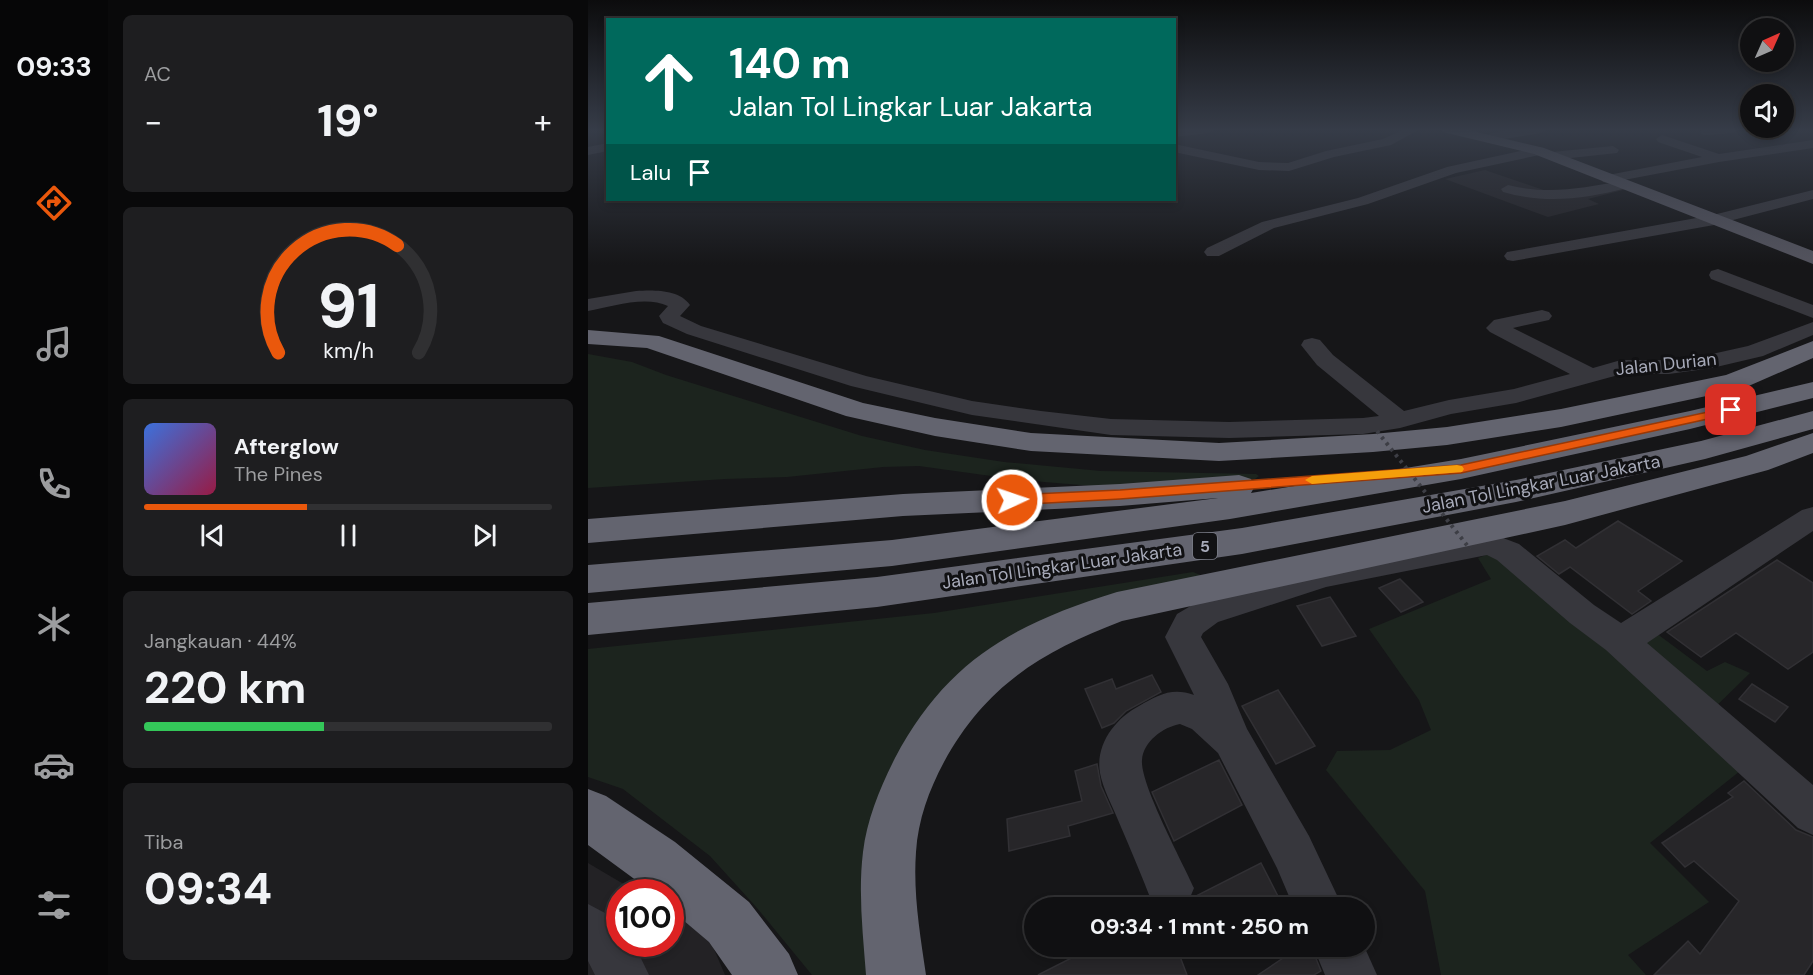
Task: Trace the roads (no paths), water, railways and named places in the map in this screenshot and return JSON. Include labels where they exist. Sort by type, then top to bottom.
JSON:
[{"type":"highway","points":[[588,337],[650,341],[856,410],[935,427],[1031,442],[1219,452],[1373,443],[1447,436],[1561,418],[1734,382],[1813,349]]},
{"type":"highway","points":[[588,350],[613,351],[646,358],[821,415],[907,438],[963,449],[1049,458],[1145,463],[1215,464],[1318,459],[1398,453],[1506,438],[1754,387],[1813,369]]},
{"type":"highway","name":"Jalan Tol Lingkar Luar Jakarta","points":[[588,579],[892,553],[1230,508],[1461,469],[1690,420],[1813,390]]},
{"type":"highway","name":"Jalan Tol Lingkar Luar Jakarta","points":[[588,619],[877,592],[1242,541],[1516,491],[1705,450],[1813,420]]},
{"type":"highway","points":[[896,975],[888,901],[891,836],[900,800],[936,729],[958,700],[1005,657],[1073,622],[1117,607],[1565,513],[1757,463],[1813,442]]},
{"type":"highway","points":[[588,531],[892,506],[1120,495],[1461,469]]},
{"type":"highway","points":[[588,814],[656,861],[729,922],[768,975]]},
{"type":"main road","points":[[1599,174],[1813,258]]},
{"type":"street","points":[[1213,252],[1268,225],[1363,201],[1439,174]]},
{"type":"street","points":[[1508,189],[1550,197],[1648,174]]},
{"type":"street","points":[[1513,256],[1714,220],[1813,194]]},
{"type":"street","points":[[1718,275],[1813,312]]},
{"type":"street","name":"Jalan Durian","points":[[588,305],[638,297],[670,299],[680,305],[669,316],[670,320],[715,338],[859,381],[972,408],[1111,427],[1229,430],[1341,427],[1400,420],[1449,407],[1516,396],[1621,367],[1669,367],[1712,361],[1755,351],[1813,328]]},
{"type":"street","points":[[1542,316],[1501,324],[1497,328],[1590,375]]},
{"type":"street","points":[[1312,345],[1325,360],[1400,420]]},
{"type":"street","points":[[1619,640],[1640,630],[1736,565],[1813,517]]},
{"type":"street","points":[[1314,897],[1293,852],[1232,740],[1214,696],[1183,637],[1189,624],[1214,610],[1324,574],[1490,544],[1508,552],[1566,602],[1619,640],[1813,813]]},
{"type":"street","points":[[1170,888],[1121,772],[1121,759],[1126,740],[1146,721],[1168,709],[1181,707],[1206,717],[1232,740]]},
{"type":"street","points":[[588,929],[604,940],[623,975]]},
{"type":"street","points":[[1343,957],[1351,975]]}]
